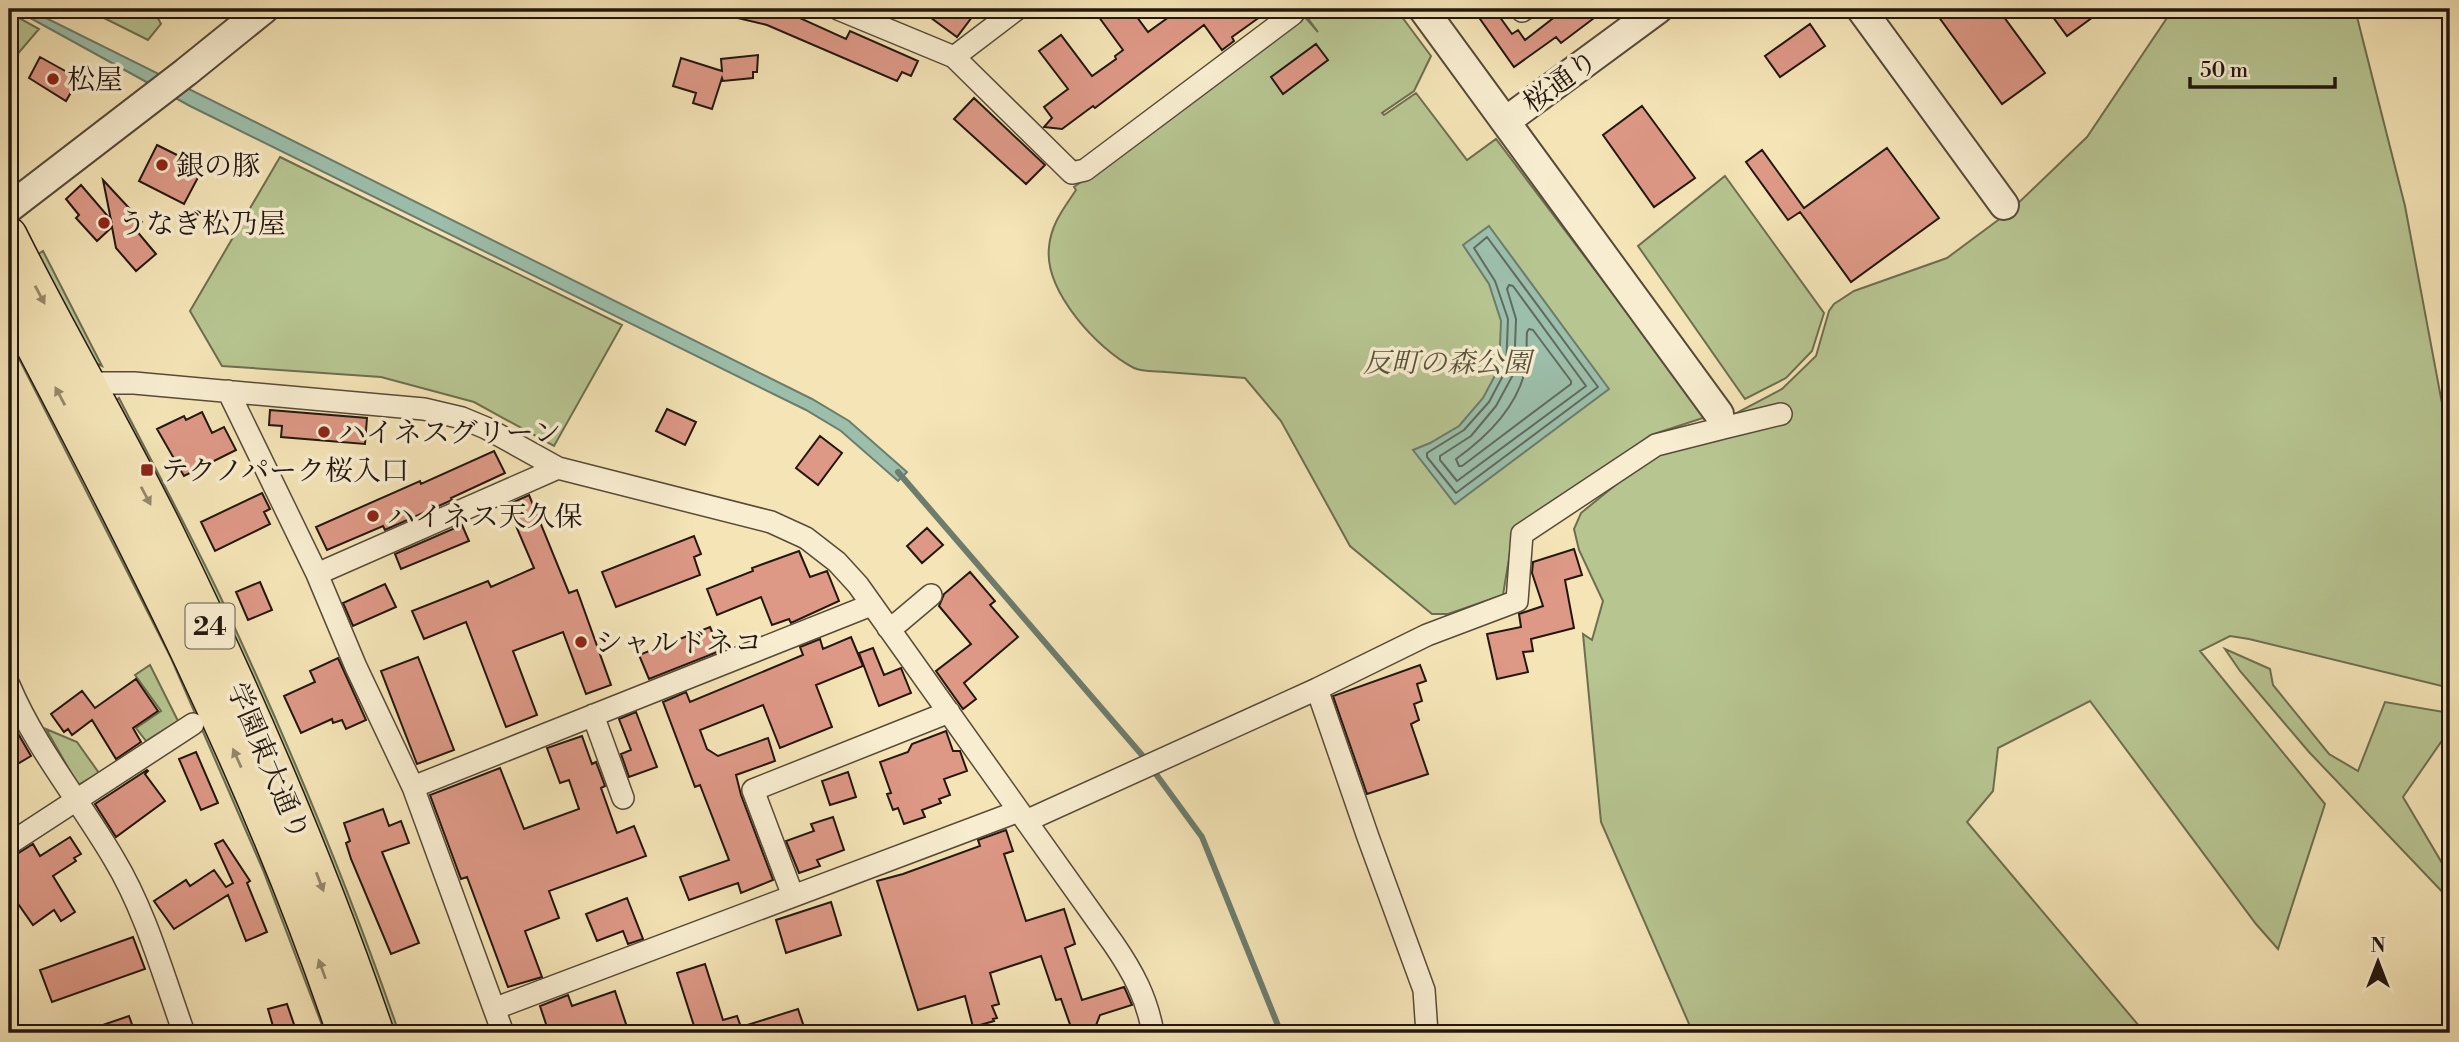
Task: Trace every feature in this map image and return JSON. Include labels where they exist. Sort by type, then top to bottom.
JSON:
[{"type":"main road","name":"学園東大通り","points":[[9,234],[166,533],[242,695],[313,863],[376,1033]]},
{"type":"main road","name":"学園東大通り","points":[[9,299],[181,632],[252,792],[345,1033]]},
{"type":"street","points":[[9,208],[264,9]]},
{"type":"street","points":[[838,9],[954,57],[1072,173],[1085,170],[1293,14],[1289,9]]},
{"type":"street","name":"桜通り","points":[[1423,9],[1506,121],[1658,9]]},
{"type":"street","points":[[1861,9],[2004,205]]},
{"type":"street","points":[[954,57],[1002,13]]},
{"type":"street","points":[[1506,121],[1721,421]]},
{"type":"street","points":[[87,383],[118,382],[424,409],[462,418],[486,428],[558,468],[771,522],[806,538],[837,562],[858,585],[1132,971],[1144,995],[1153,1033]]},
{"type":"street","points":[[228,391],[317,574],[356,667],[413,787],[503,1033]]},
{"type":"street","points":[[496,1008],[793,896],[1023,816],[1137,771],[1317,689],[1427,635],[1517,601],[1522,534],[1656,445],[1721,421],[1781,414]]},
{"type":"street","points":[[317,574],[558,468]]},
{"type":"street","points":[[887,628],[899,622],[930,594]]},
{"type":"street","points":[[413,787],[872,605]]},
{"type":"street","points":[[9,685],[43,749],[115,860],[136,902],[184,1033]]},
{"type":"street","points":[[1317,689],[1367,837],[1424,990],[1427,1033]]},
{"type":"street","points":[[793,896],[753,790],[949,712]]},
{"type":"street","points":[[593,715],[624,798]]},
{"type":"street","points":[[9,845],[75,799],[193,724]]},
{"type":"green space","points":[[9,9],[39,29],[9,64]]},
{"type":"green space","points":[[86,9],[153,9],[161,24],[148,40]]},
{"type":"green space","name":"反町の森公園","points":[[1301,9],[1396,9],[1431,56],[1414,91],[1382,113],[1384,115],[1416,93],[1467,160],[1496,139],[1706,417],[1651,435],[1513,534],[1503,595],[1448,614],[1432,614],[1350,546],[1281,421],[1245,378],[1134,368],[1104,347],[1076,317],[1055,282],[1050,264],[1052,231],[1076,190],[1074,187],[1305,17],[1318,32]]},
{"type":"green space","points":[[2173,9],[2355,9],[2405,206],[2450,446],[2450,688],[2230,636],[2200,651],[2325,804],[2278,949],[2256,924],[2090,701],[1998,748],[1993,791],[1967,822],[2145,1033],[1693,1033],[1601,822],[1583,634],[1592,640],[1603,601],[1579,550],[1574,529],[1581,513],[1645,461],[1782,389],[1816,356],[1829,311],[1834,304],[1854,291],[1947,258],[2009,212],[2087,137]]},
{"type":"green space","points":[[280,157],[622,325],[554,446],[474,402],[381,377],[222,366],[190,311]]},
{"type":"green space","points":[[1725,176],[1824,313],[1812,351],[1786,378],[1745,399],[1638,246]]},
{"type":"green space","points":[[43,251],[102,366],[93,362],[35,256]]},
{"type":"green space","points":[[9,318],[179,654],[334,1033],[325,1033],[263,870],[171,658],[9,339]]},
{"type":"green space","points":[[119,398],[208,571],[269,704],[338,867],[399,1033],[390,1033],[116,401]]},
{"type":"green space","points":[[2225,649],[2270,669],[2273,685],[2329,754],[2358,771],[2385,702],[2450,713],[2450,729],[2403,797],[2445,868],[2450,872],[2450,900],[2309,752],[2240,671]]},
{"type":"green space","points":[[150,665],[178,721],[146,741],[136,728],[161,711],[135,675]]},
{"type":"green space","points":[[46,729],[77,742],[99,773],[78,785]]},
{"type":"water","points":[[14,9],[28,9],[812,399],[849,421],[907,472],[898,481],[841,431],[806,410],[190,106]]},
{"type":"water","points":[[1489,226],[1609,389],[1455,504],[1413,450],[1459,426],[1483,398],[1499,368],[1501,321],[1489,284],[1463,245]]},
{"type":"building","points":[[726,9],[794,9],[793,15],[846,39],[850,31],[918,61],[911,76],[902,72],[897,81],[767,25],[725,15]]},
{"type":"building","points":[[919,9],[978,9],[957,37]]},
{"type":"building","points":[[1093,9],[1131,9],[1148,32],[1180,9],[1271,9],[1232,37],[1234,41],[1222,50],[1204,25],[1095,108],[1093,106],[1062,129],[1044,127],[1052,118],[1044,107],[1068,89],[1039,51],[1061,35],[1092,76],[1116,59],[1115,56],[1123,50]]},
{"type":"building","points":[[1473,9],[1494,9],[1512,34],[1518,30],[1525,40],[1565,9],[1606,9],[1561,43],[1556,37],[1514,67]]},
{"type":"building","points":[[1933,9],[1998,9],[2045,73],[2002,104]]},
{"type":"building","points":[[2047,9],[2104,9],[2067,36]]},
{"type":"building","points":[[1810,24],[1825,46],[1780,77],[1765,56]]},
{"type":"building","points":[[1316,44],[1328,60],[1283,94],[1271,77]]},
{"type":"building","points":[[758,55],[757,72],[753,72],[753,78],[723,81],[722,78],[712,109],[693,103],[696,93],[673,86],[681,58],[722,71],[721,59]]},
{"type":"building","name":"松屋","points":[[40,57],[76,77],[74,80],[77,82],[66,101],[29,78]]},
{"type":"building","points":[[974,98],[1045,165],[1026,184],[954,119]]},
{"type":"building","points":[[1642,106],[1695,178],[1654,207],[1603,135]]},
{"type":"building","points":[[157,145],[203,168],[184,204],[139,181]]},
{"type":"building","points":[[1887,148],[1939,218],[1851,282],[1800,212],[1788,220],[1746,162],[1762,150],[1804,208]]},
{"type":"building","points":[[103,180],[142,222],[135,229],[156,254],[136,271],[116,248],[112,227],[97,241],[76,218],[79,215],[66,199],[81,185],[111,220]]},
{"type":"building","points":[[667,409],[696,422],[685,445],[656,431]]},
{"type":"building","name":"ハイネスグリーン","points":[[270,410],[367,418],[365,444],[281,437],[282,426],[269,425]]},
{"type":"building","points":[[202,412],[212,433],[224,427],[236,450],[184,476],[157,429],[184,416],[186,420]]},
{"type":"building","points":[[820,436],[842,453],[818,485],[796,468]]},
{"type":"building","points":[[494,451],[505,473],[385,530],[383,526],[327,550],[316,527]]},
{"type":"building","points":[[262,493],[270,509],[264,512],[270,524],[215,551],[201,522]]},
{"type":"building","points":[[529,495],[569,593],[577,590],[611,685],[586,694],[563,632],[513,651],[537,715],[506,727],[466,622],[424,639],[412,611],[488,581],[491,587],[534,568],[507,505]]},
{"type":"building","points":[[462,525],[469,541],[401,569],[395,554]]},
{"type":"building","points":[[927,528],[943,545],[922,563],[907,546]]},
{"type":"building","points":[[694,536],[701,554],[694,557],[700,575],[616,607],[602,572]]},
{"type":"building","points":[[1574,549],[1582,575],[1565,580],[1574,628],[1531,639],[1533,651],[1523,652],[1528,672],[1497,679],[1487,634],[1521,627],[1519,614],[1543,606],[1532,573],[1533,562]]},
{"type":"building","points":[[799,551],[810,577],[827,571],[839,601],[791,623],[789,619],[772,625],[761,597],[717,615],[707,589],[753,571],[752,568]]},
{"type":"building","points":[[970,572],[995,601],[990,605],[1018,637],[964,683],[976,699],[963,709],[936,671],[971,644],[939,606],[944,594]]},
{"type":"building","points":[[260,582],[272,610],[248,620],[236,592]]},
{"type":"building","points":[[385,584],[396,607],[353,626],[343,603]]},
{"type":"building","points":[[710,627],[720,651],[649,679],[639,655]]},
{"type":"building","points":[[851,637],[863,666],[816,685],[832,727],[780,748],[763,705],[700,730],[707,749],[718,756],[768,738],[775,761],[736,775],[773,880],[741,893],[738,883],[689,900],[680,877],[729,860],[700,785],[695,787],[663,702],[686,692],[690,702],[803,655],[800,647],[820,639],[823,649]]},
{"type":"building","points":[[873,648],[884,675],[901,668],[911,693],[879,706],[859,653]]},
{"type":"building","points":[[418,657],[454,750],[417,764],[381,671]]},
{"type":"building","points":[[338,658],[366,720],[346,729],[342,720],[333,723],[332,719],[301,733],[284,696],[315,682],[310,671]]},
{"type":"building","points":[[1420,665],[1426,681],[1417,684],[1422,701],[1414,704],[1419,720],[1411,724],[1428,774],[1367,794],[1333,696]]},
{"type":"building","points":[[136,679],[158,711],[133,728],[141,742],[116,759],[92,720],[72,735],[68,729],[64,732],[51,714],[82,691],[95,708]]},
{"type":"building","points":[[636,712],[657,767],[629,777],[621,754],[631,750],[619,719]]},
{"type":"building","points":[[9,718],[31,756],[9,769]]},
{"type":"building","points":[[946,731],[953,751],[960,751],[967,771],[944,779],[950,795],[939,799],[941,803],[922,810],[925,817],[904,824],[898,808],[893,810],[887,794],[891,793],[880,762],[908,752],[912,744]]},
{"type":"building","points":[[582,736],[592,764],[596,762],[605,786],[601,788],[617,833],[634,826],[646,856],[549,891],[559,918],[525,931],[542,977],[508,987],[467,877],[461,879],[430,795],[500,768],[524,829],[579,809],[569,780],[560,783],[547,748]]},
{"type":"building","points":[[196,752],[218,803],[201,810],[179,759]]},
{"type":"building","points":[[147,770],[145,774],[165,801],[116,837],[95,804]]},
{"type":"building","points":[[848,772],[856,797],[830,805],[822,781]]},
{"type":"building","points":[[383,809],[389,826],[401,821],[409,843],[382,852],[419,943],[391,954],[351,859],[346,843],[350,841],[344,823]]},
{"type":"building","points":[[833,817],[844,850],[817,860],[820,866],[799,873],[786,841],[814,831],[811,824]]},
{"type":"building","points":[[1006,830],[1013,851],[1004,854],[1026,921],[1064,909],[1075,944],[1065,948],[1082,1000],[1124,987],[1132,1005],[1100,1015],[1093,1033],[1073,1033],[1061,999],[1056,1000],[1041,956],[990,973],[999,1004],[992,1006],[997,1018],[993,1019],[994,1021],[973,1027],[965,996],[918,1010],[877,881],[980,846],[978,840]]},
{"type":"building","points":[[70,837],[81,854],[74,858],[76,861],[53,876],[75,912],[61,921],[54,910],[33,925],[9,891],[9,859],[33,844],[40,856]]},
{"type":"building","points":[[223,840],[250,881],[247,883],[267,932],[246,941],[228,895],[174,929],[154,901],[186,880],[190,886],[214,870],[226,887],[233,883],[215,844]]},
{"type":"building","points":[[627,898],[643,939],[628,944],[623,931],[597,941],[586,914]]},
{"type":"building","points":[[831,902],[841,935],[786,953],[776,920]]},
{"type":"building","points":[[133,937],[145,969],[52,1002],[40,970]]},
{"type":"building","points":[[705,964],[723,1020],[737,1016],[741,1027],[798,1009],[806,1033],[693,1033],[695,1029],[677,973]]},
{"type":"building","points":[[615,991],[629,1033],[549,1033],[540,1006],[568,995],[572,1006]]},
{"type":"building","points":[[287,1004],[297,1033],[275,1033],[268,1009]]},
{"type":"building","points":[[129,1016],[135,1033],[85,1031]]},
{"type":"waterway","points":[[898,472],[1142,755],[1202,837],[1281,1033]]},
{"type":"place","name":"松屋","points":[[53,79]]},
{"type":"place","name":"銀の豚","points":[[162,165]]},
{"type":"place","name":"うなぎ松乃屋","points":[[104,223]]},
{"type":"place","name":"ハイネスグリーン","points":[[324,432]]},
{"type":"place","name":"テクノパーク桜入口","points":[[147,470]]},
{"type":"place","name":"ハイネス天久保","points":[[373,516]]},
{"type":"place","name":"シャルドネコ","points":[[581,642]]}]
